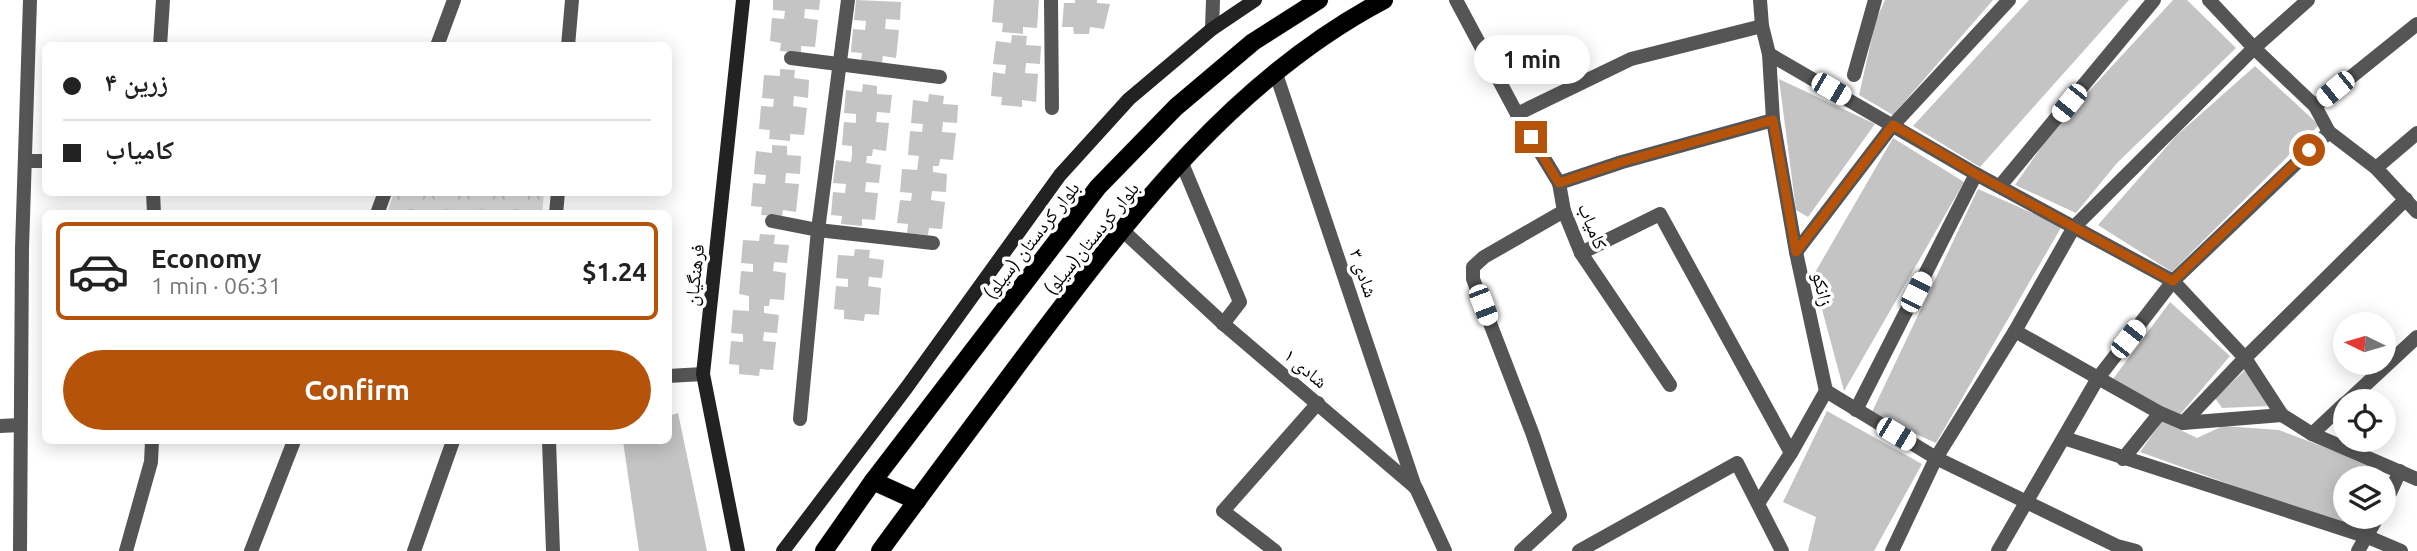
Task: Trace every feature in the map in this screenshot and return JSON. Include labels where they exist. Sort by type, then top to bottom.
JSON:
[{"type":"main road","name":"بلوار کردستان (سیلو)","points":[[824,551],[873,481],[1098,187],[1176,107],[1253,42],[1318,0]]},
{"type":"main road","name":"بلوار کردستان(سیلو)","points":[[880,551],[1121,229],[1181,161],[1275,71],[1360,13],[1384,0]]},
{"type":"main road","points":[[873,481],[917,501]]},
{"type":"street","points":[[20,551],[20,425],[30,0]]},
{"type":"street","points":[[160,42],[163,0]]},
{"type":"street","points":[[439,42],[454,0]]},
{"type":"street","points":[[568,42],[572,0]]},
{"type":"street","name":"فرهنگیان","points":[[738,551],[703,374],[743,0]]},
{"type":"street","points":[[800,419],[818,230],[848,0]]},
{"type":"street","points":[[1051,0],[1052,108]]},
{"type":"street","points":[[1212,29],[1213,0]]},
{"type":"street","points":[[783,551],[907,387],[1060,176],[1129,99],[1212,29],[1255,0]]},
{"type":"street","name":"کامیاب","points":[[1456,0],[1517,114],[1559,183],[1564,211],[1581,253],[1670,385]]},
{"type":"street","name":"زانکو","points":[[1760,0],[1762,26],[1769,54],[1773,120],[1796,252],[1826,391]]},
{"type":"street","points":[[1854,75],[1875,0]]},
{"type":"street","points":[[1796,252],[1893,125],[2009,0]]},
{"type":"street","points":[[2000,186],[2154,0]]},
{"type":"street","points":[[2209,0],[2254,48],[2315,106],[2329,132],[2376,168],[2417,212]]},
{"type":"street","points":[[1892,551],[1936,458],[2015,331],[2074,227],[2254,48],[2308,0]]},
{"type":"street","points":[[2315,106],[2417,24]]},
{"type":"street","points":[[1517,114],[1631,59],[1762,26]]},
{"type":"street","points":[[1769,54],[1976,174],[2173,281],[2245,358],[2282,415],[2312,434],[2417,479]]},
{"type":"street","points":[[791,58],[940,77]]},
{"type":"street","name":"شادی ۳","points":[[1275,71],[1416,488]]},
{"type":"street","points":[[1559,183],[1622,162],[1773,120]]},
{"type":"street","points":[[1998,551],[2098,378],[2173,281],[2329,132]]},
{"type":"street","points":[[2376,168],[2417,133]]},
{"type":"street","points":[[25,161],[42,160]]},
{"type":"street","points":[[1181,161],[1240,302],[1223,324]]},
{"type":"street","points":[[1856,410],[1976,174]]},
{"type":"street","points":[[2183,424],[2245,358],[2406,199]]},
{"type":"street","points":[[1521,551],[1560,515],[1533,435],[1473,279],[1473,267],[1484,257],[1564,211]]},
{"type":"street","points":[[1581,253],[1660,214],[1791,453]]},
{"type":"street","points":[[772,221],[818,230],[933,243]]},
{"type":"street","name":"شادی ۱","points":[[1121,229],[1223,324],[1416,488],[1445,551]]},
{"type":"street","points":[[2015,331],[2183,424],[2282,415]]},
{"type":"street","points":[[2360,389],[2417,337]]},
{"type":"street","points":[[672,376],[703,374]]},
{"type":"street","points":[[1759,502],[1826,391],[1936,458],[2119,548],[2136,551]]},
{"type":"street","points":[[1275,551],[1223,511],[1318,402]]},
{"type":"street","points":[[2123,458],[2160,413]]},
{"type":"street","points":[[2312,434],[2333,414]]},
{"type":"street","points":[[0,426],[20,425]]},
{"type":"street","points":[[2064,438],[2368,537],[2401,551]]},
{"type":"street","points":[[125,551],[151,462],[152,444]]},
{"type":"street","points":[[251,551],[293,444]]},
{"type":"street","points":[[414,551],[452,444]]},
{"type":"street","points":[[549,444],[553,551]]},
{"type":"street","points":[[1579,551],[1737,463],[1783,551]]},
{"type":"street","points":[[2396,480],[2400,471]]},
{"type":"street","points":[[2358,551],[2372,529]]},
{"type":"green space","points":[[393,196],[544,196],[542,210],[388,210]]},
{"type":"building","points":[[773,0],[820,0],[819,10],[805,9],[804,18],[818,20],[815,47],[801,46],[801,53],[780,51],[781,43],[770,41],[772,18],[784,19],[785,11],[773,10]]},
{"type":"building","points":[[856,0],[901,2],[900,20],[886,19],[885,29],[899,30],[896,58],[883,56],[882,63],[861,61],[862,53],[851,52],[853,29],[865,30],[866,21],[854,20]]},
{"type":"building","points":[[994,0],[1039,0],[1037,28],[1023,27],[1023,34],[1002,32],[1003,23],[992,22]]},
{"type":"building","points":[[1075,0],[1097,0],[1097,3],[1110,4],[1104,29],[1090,27],[1089,34],[1074,34],[1073,27],[1062,27],[1064,3],[1075,3]]},
{"type":"building","points":[[1885,0],[1993,0],[1893,115],[1859,95],[1876,20]]},
{"type":"building","points":[[2029,0],[2129,0],[1980,167],[1913,126]]},
{"type":"building","points":[[2173,0],[2187,0],[2236,48],[2117,163],[2076,213],[2015,185],[2053,130]]},
{"type":"building","points":[[1012,35],[1027,36],[1026,45],[1041,46],[1040,64],[1026,63],[1025,73],[1038,74],[1036,102],[1022,100],[1022,107],[1001,105],[1002,97],[991,96],[993,72],[1005,74],[1006,65],[993,64],[996,41],[1011,43]]},
{"type":"building","points":[[2255,66],[2319,125],[2172,272],[2098,225],[2176,136]]},
{"type":"building","points":[[780,69],[795,70],[794,78],[809,80],[808,98],[794,96],[793,106],[807,108],[804,135],[790,134],[790,141],[769,139],[770,130],[759,129],[761,106],[773,107],[774,99],[762,98],[764,75],[780,76]]},
{"type":"building","points":[[1779,79],[1875,124],[1808,217],[1796,210]]},
{"type":"building","points":[[863,84],[877,86],[877,94],[892,95],[890,113],[877,112],[876,122],[889,123],[886,151],[873,149],[872,156],[867,156],[866,163],[881,165],[879,183],[866,182],[865,192],[878,193],[875,220],[862,219],[862,226],[841,224],[842,216],[831,215],[833,192],[845,193],[846,184],[833,183],[836,160],[851,162],[852,155],[852,146],[842,145],[844,122],[856,123],[856,114],[844,113],[846,90],[862,92]]},
{"type":"building","points":[[929,94],[944,96],[943,104],[958,105],[957,123],[943,122],[942,132],[956,133],[953,160],[940,159],[939,166],[933,166],[933,172],[947,174],[946,192],[932,191],[931,200],[945,202],[942,229],[929,228],[928,235],[907,233],[908,224],[897,223],[900,200],[911,201],[912,193],[900,192],[902,169],[917,170],[919,156],[908,155],[910,131],[922,132],[923,124],[911,123],[913,100],[928,102]]},
{"type":"building","points":[[1893,138],[1964,182],[1844,391],[1813,276]]},
{"type":"building","points":[[772,145],[787,146],[787,155],[801,156],[800,174],[786,173],[785,183],[799,184],[796,212],[783,210],[782,217],[761,215],[762,207],[751,206],[753,183],[765,184],[766,175],[754,174],[756,151],[772,153]]},
{"type":"building","points":[[1978,189],[2062,226],[1936,443],[1871,414]]},
{"type":"building","points":[[760,234],[775,235],[774,244],[789,245],[787,263],[774,262],[773,271],[786,273],[784,300],[770,299],[769,306],[764,306],[764,313],[779,315],[777,333],[764,332],[763,341],[776,342],[773,370],[760,369],[759,376],[739,374],[739,365],[729,364],[731,341],[743,342],[743,334],[731,333],[733,310],[749,311],[749,296],[739,294],[741,271],[753,272],[753,264],[741,263],[743,240],[759,241]]},
{"type":"building","points":[[855,249],[870,250],[869,258],[884,260],[882,278],[869,277],[868,286],[881,288],[879,315],[865,314],[864,321],[844,319],[844,310],[834,309],[836,286],[848,287],[848,279],[836,278],[838,255],[854,256]]},
{"type":"building","points":[[2170,302],[2230,356],[2178,417],[2113,379]]},
{"type":"building","points":[[2245,370],[2269,406],[2222,408],[2215,398]]},
{"type":"building","points":[[1827,411],[1922,464],[1874,551],[1808,551],[1816,517],[1783,502]]},
{"type":"building","points":[[678,413],[707,551],[639,551],[623,444],[672,444],[672,415]]},
{"type":"building","points":[[2162,421],[2197,438],[2223,426],[2279,430],[2375,466],[2333,466],[2333,521],[2140,452]]},
{"type":"route","points":[[1531,137],[1559,183],[1622,162],[1773,120],[1796,252],[1893,125],[1976,174],[2173,281],[2309,150]]}]
